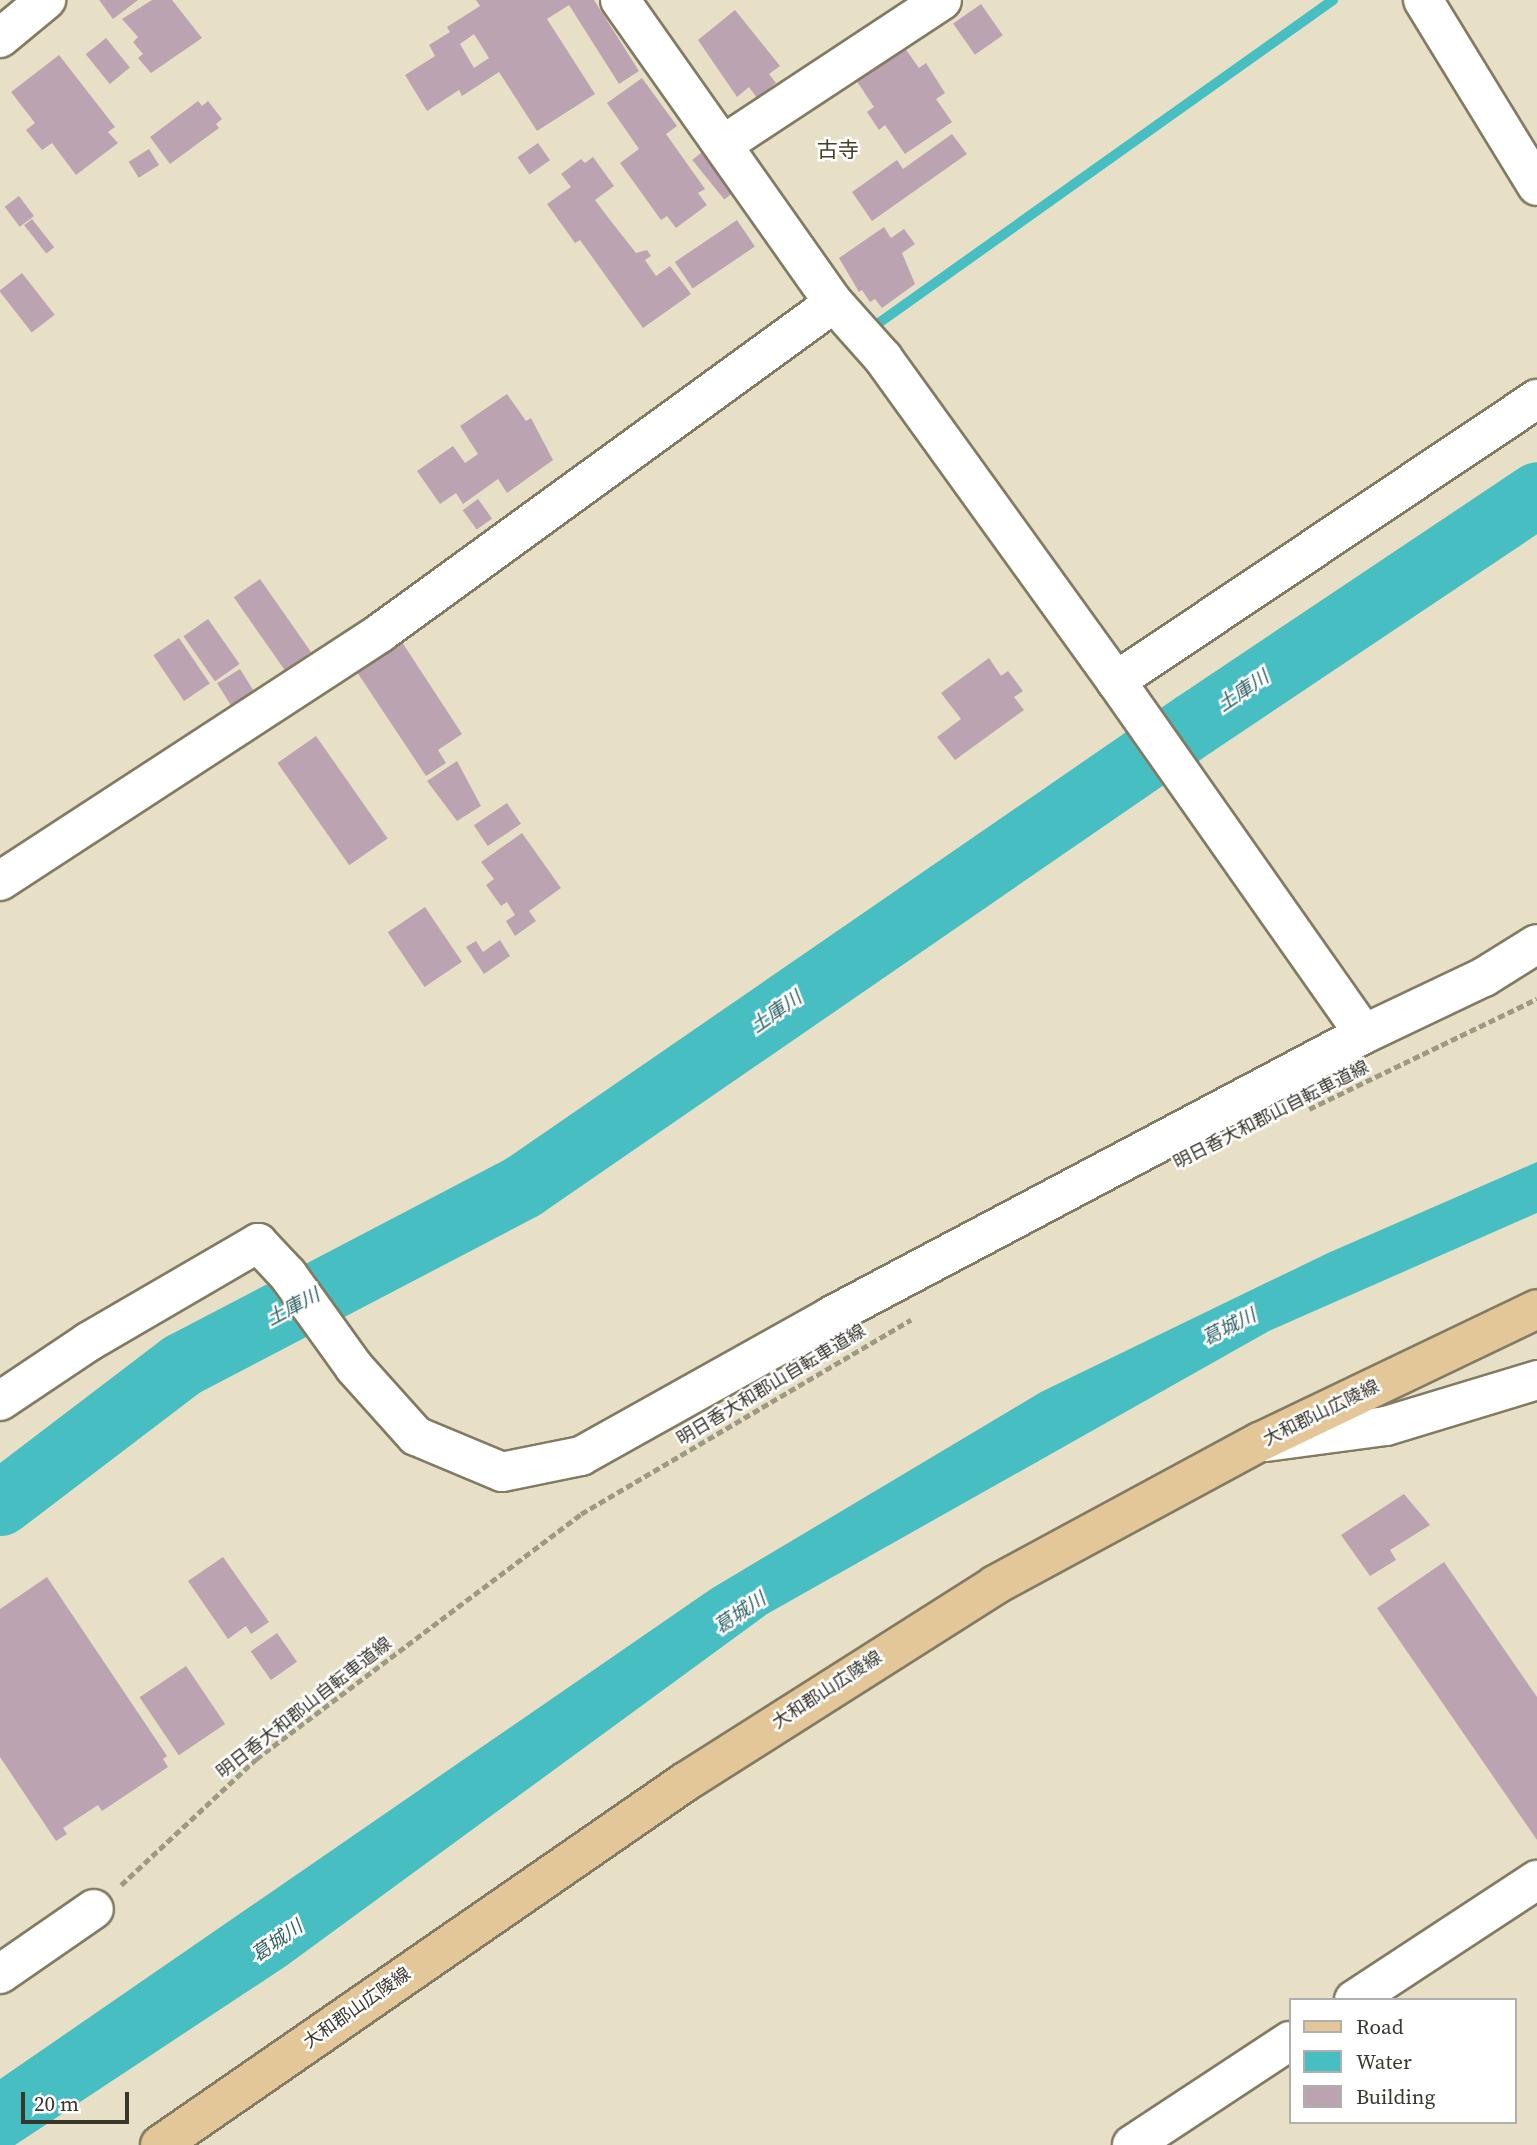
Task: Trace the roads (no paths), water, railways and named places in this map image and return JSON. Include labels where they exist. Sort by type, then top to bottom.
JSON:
[{"type":"main road","name":"大和郡山広陵線","points":[[160,2145],[674,1790],[838,1682],[996,1585],[1261,1443],[1537,1308]]},
{"type":"street","points":[[0,38],[46,0]]},
{"type":"street","points":[[620,0],[834,303],[883,358],[1116,681],[1184,783],[1364,1034]]},
{"type":"street","points":[[724,144],[943,0]]},
{"type":"street","points":[[1423,0],[1537,186]]},
{"type":"street","points":[[0,881],[380,633],[834,303]]},
{"type":"street","points":[[1116,681],[1537,399]]},
{"type":"street","points":[[0,1401],[88,1342],[258,1243],[288,1275],[354,1367],[416,1436],[502,1472],[581,1456],[831,1316],[1364,1034],[1484,977],[1537,944]]},
{"type":"street","points":[[1261,1443],[1386,1426],[1537,1380]]},
{"type":"street","points":[[1357,1998],[1537,1880]]},
{"type":"street","points":[[0,1974],[94,1909]]},
{"type":"street","points":[[1132,2145],[1288,2042]]},
{"type":"water","name":"葛城川","points":[[1537,1162],[1537,1213],[1269,1331],[767,1614],[286,1966],[15,2145],[0,2145],[0,2079],[711,1589],[1041,1392],[1328,1253]]},
{"type":"waterway","points":[[876,325],[1333,0]]},
{"type":"waterway","name":"土庫川","points":[[0,1503],[181,1365],[523,1186],[1194,724],[1537,494]]},
{"type":"district","name":"古寺","points":[[838,150]]}]
